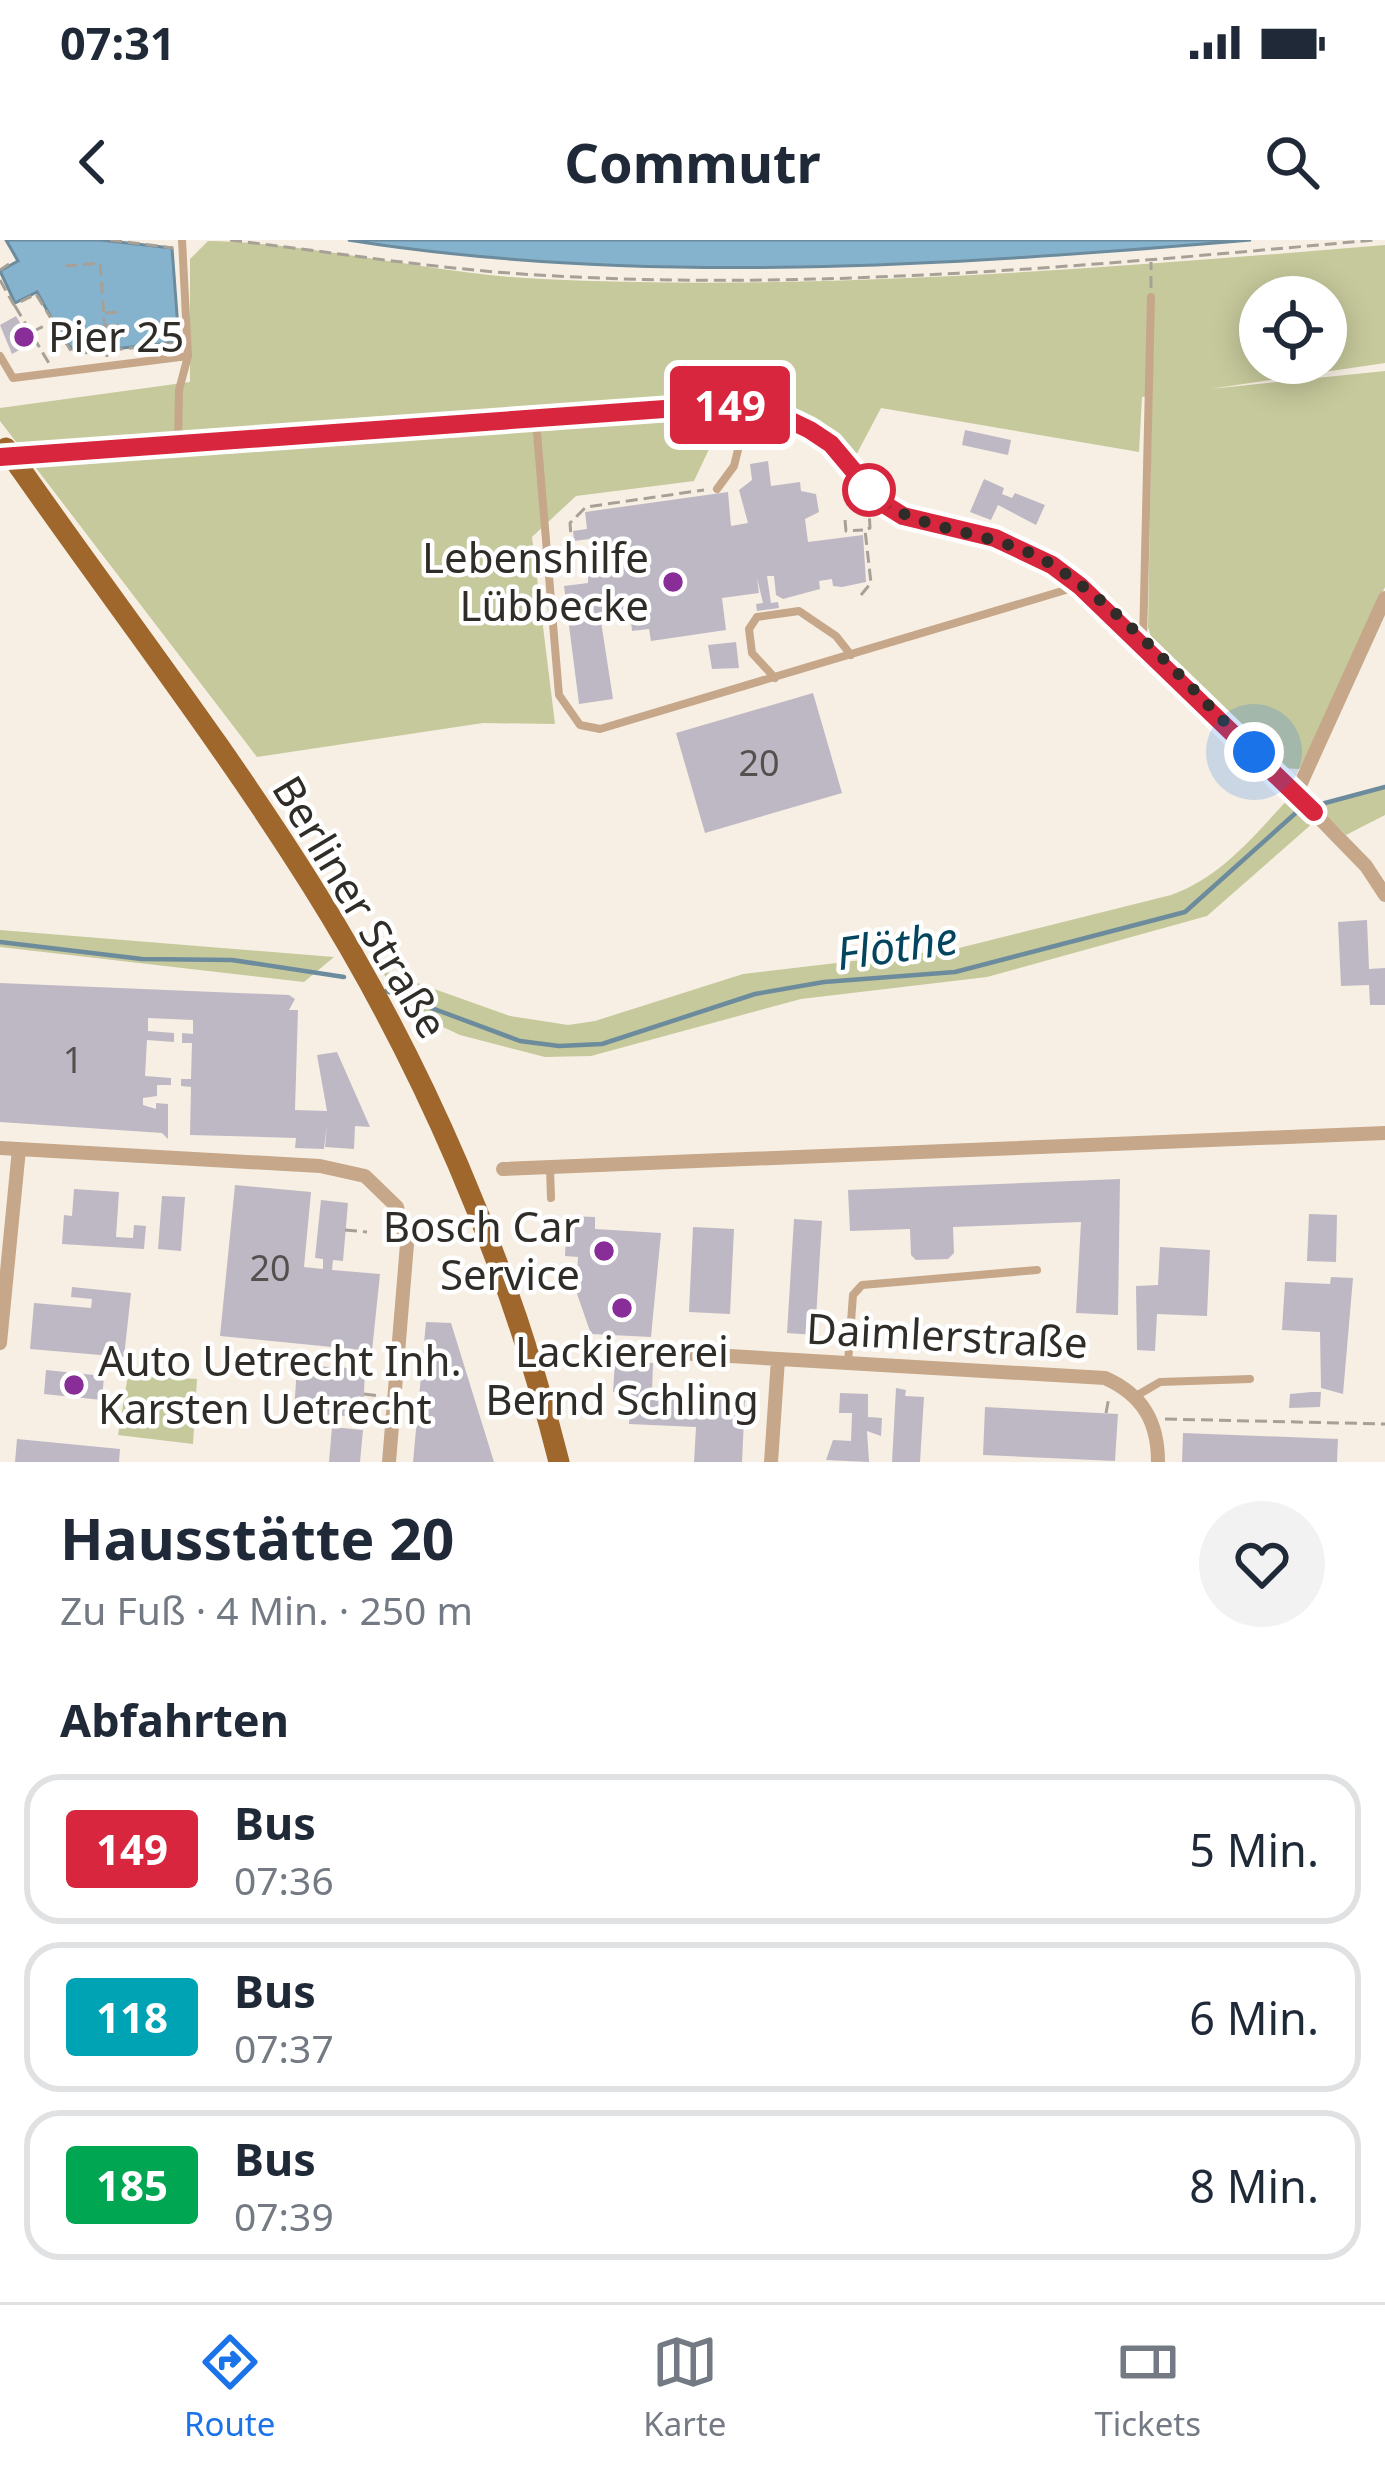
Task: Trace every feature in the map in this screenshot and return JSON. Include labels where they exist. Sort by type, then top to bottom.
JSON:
[{"type":"main road","name":"Berliner Straße","points":[[6,453],[311,884],[358,964],[437,1119],[469,1197],[560,1462]]},
{"type":"street","points":[[6,453],[178,448],[734,404],[777,414],[820,437],[868,489],[903,516],[995,538],[1052,565],[1080,586],[1314,812],[1366,866],[1385,895]]},
{"type":"street","points":[[1296,794],[1385,598]]},
{"type":"street","points":[[503,1169],[1385,1133]]},
{"type":"street","points":[[0,1148],[320,1166],[365,1175],[397,1207],[407,1244],[389,1462]]},
{"type":"street","points":[[0,1340],[19,1149]]},
{"type":"street","name":"Daimlerstraße","points":[[678,1353],[1082,1374],[1112,1381],[1135,1397],[1158,1435],[1158,1462]]},
{"type":"street","name":"Daimlerstraße","points":[[771,1462],[778,1360]]},
{"type":"lane","points":[[178,448],[179,390],[188,356],[182,240]]},
{"type":"lane","points":[[1143,644],[1151,297]]},
{"type":"lane","points":[[0,356],[14,378],[51,368],[188,356]]},
{"type":"lane","points":[[717,489],[734,466],[748,408]]},
{"type":"lane","points":[[536,422],[559,695],[580,725],[600,729],[1080,586]]},
{"type":"lane","points":[[775,678],[752,652],[748,629],[757,617],[800,611],[836,636],[851,655]]},
{"type":"lane","points":[[550,1167],[551,1198]]},
{"type":"lane","points":[[848,1362],[853,1295],[862,1285],[1037,1270]]},
{"type":"lane","points":[[1135,1397],[1160,1382],[1250,1378]]},
{"type":"path","points":[[110,240],[173,248]]},
{"type":"path","points":[[230,240],[538,275],[778,277],[1151,260],[1374,240]]},
{"type":"path","points":[[1151,260],[1151,297]]},
{"type":"path","points":[[65,266],[100,262],[107,353]]},
{"type":"path","points":[[0,270],[9,264]]},
{"type":"path","points":[[100,268],[110,267]]},
{"type":"path","points":[[101,280],[111,279]]},
{"type":"path","points":[[0,280],[14,305],[30,333],[51,368],[181,344],[76,357],[36,294],[14,305]]},
{"type":"path","points":[[8,290],[18,285]]},
{"type":"path","points":[[103,301],[113,299]]},
{"type":"path","points":[[104,314],[120,312]]},
{"type":"path","points":[[30,333],[52,322]]},
{"type":"path","points":[[105,326],[122,325]]},
{"type":"path","points":[[95,335],[105,334]]},
{"type":"path","points":[[547,553],[572,551],[570,523],[586,507],[717,489]]},
{"type":"path","points":[[845,520],[846,532],[870,527],[868,489]]},
{"type":"path","points":[[861,595],[872,583],[865,530]]},
{"type":"path","points":[[345,1231],[367,1232]]},
{"type":"path","points":[[1106,1413],[1112,1381]]},
{"type":"path","points":[[364,1394],[395,1397]]},
{"type":"path","points":[[745,1411],[774,1412]]},
{"type":"path","points":[[1151,1418],[1385,1424]]},
{"type":"green space","points":[[208,241],[291,247],[500,276],[647,282],[858,280],[1385,245],[1385,363],[1347,369],[1347,276],[1239,276],[1239,384],[1244,384],[1210,389],[1347,384],[1347,375],[1385,371],[1385,587],[1308,758],[1299,769],[1282,768],[1153,644],[1148,627],[1152,396],[1142,397],[1139,452],[881,408],[854,459],[833,438],[768,406],[727,411],[694,481],[576,496],[532,537],[555,724],[483,723],[257,757],[0,421],[0,408],[190,382],[190,259]]},
{"type":"green space","points":[[1385,788],[1385,815],[1346,835],[1315,805]]},
{"type":"green space","points":[[1289,798],[1314,822],[1207,916],[987,977],[801,999],[591,1056],[545,1057],[460,1035],[409,1011],[381,970],[510,1016],[568,1025],[595,1021],[743,974],[955,949],[1171,895],[1221,867]]},
{"type":"green space","points":[[0,930],[334,957],[304,982],[0,947]]},
{"type":"green space","points":[[128,1375],[197,1379],[193,1444],[118,1435]]},
{"type":"water","points":[[6,240],[100,240],[172,248],[179,342],[77,353],[64,341],[37,292],[15,303],[0,271],[18,261]]},
{"type":"water","points":[[348,240],[1251,240],[913,263],[685,267],[459,255]]},
{"type":"building","points":[[16,316],[32,343],[12,354],[0,325]]},
{"type":"building","points":[[965,430],[1011,440],[1008,455],[962,445]]},
{"type":"building","name":"Lebenshilfe Lübbecke","points":[[768,461],[771,486],[800,482],[801,491],[816,494],[819,512],[805,519],[808,542],[863,535],[866,582],[842,587],[833,586],[832,579],[819,581],[820,589],[783,599],[776,595],[774,576],[767,576],[771,603],[778,602],[779,608],[757,611],[756,604],[763,603],[757,578],[759,593],[722,598],[726,630],[651,641],[649,629],[632,631],[630,611],[600,615],[613,699],[579,704],[564,586],[588,583],[589,539],[574,541],[573,531],[587,529],[585,512],[728,492],[731,526],[748,523],[739,490],[752,480],[750,464]]},
{"type":"building","points":[[984,479],[1004,488],[1002,494],[1012,498],[1015,493],[1045,505],[1036,525],[998,505],[991,520],[970,512]]},
{"type":"building","points":[[736,642],[739,668],[712,669],[708,645]]},
{"type":"building","name":"Lebenshilfe Lübbecke","points":[[813,693],[842,793],[705,833],[676,733]]},
{"type":"building","points":[[1367,920],[1369,969],[1385,968],[1385,1005],[1370,1005],[1369,985],[1341,986],[1338,922]]},
{"type":"building","points":[[0,983],[289,995],[295,999],[289,1010],[298,1010],[295,1110],[327,1111],[317,1055],[337,1052],[370,1127],[355,1126],[354,1149],[325,1147],[327,1124],[324,1149],[295,1148],[296,1138],[190,1135],[191,1087],[181,1086],[181,1079],[191,1079],[192,1043],[182,1043],[182,1033],[193,1034],[193,1020],[148,1018],[148,1031],[174,1033],[174,1042],[147,1040],[145,1076],[171,1078],[171,1085],[157,1085],[157,1096],[143,1098],[143,1105],[156,1109],[156,1103],[168,1104],[168,1139],[162,1133],[0,1122]]},
{"type":"building","points":[[1120,1179],[1118,1315],[1076,1313],[1081,1222],[953,1227],[954,1253],[948,1259],[916,1260],[911,1255],[910,1229],[850,1231],[848,1190]]},
{"type":"building","points":[[235,1185],[311,1192],[304,1267],[323,1269],[323,1259],[315,1258],[321,1200],[348,1203],[343,1261],[333,1260],[332,1270],[380,1274],[372,1351],[220,1336]]},
{"type":"building","points":[[74,1189],[119,1192],[116,1237],[133,1238],[134,1225],[146,1226],[144,1249],[62,1244],[64,1215],[72,1216]]},
{"type":"building","points":[[162,1196],[185,1197],[181,1251],[158,1249]]},
{"type":"building","points":[[1309,1214],[1337,1215],[1336,1262],[1307,1261]]},
{"type":"building","points":[[567,1216],[595,1217],[595,1229],[661,1233],[651,1337],[591,1334],[576,1291],[578,1257],[565,1256]]},
{"type":"building","points":[[794,1219],[822,1221],[815,1335],[787,1333]]},
{"type":"building","points":[[693,1227],[734,1229],[730,1314],[689,1312]]},
{"type":"building","points":[[1160,1247],[1210,1250],[1207,1316],[1157,1314],[1155,1351],[1137,1350],[1136,1286],[1158,1285]]},
{"type":"building","points":[[1331,1277],[1353,1278],[1343,1394],[1321,1388],[1320,1332],[1282,1330],[1285,1282],[1330,1284]]},
{"type":"building","points":[[72,1287],[131,1293],[124,1357],[30,1349],[34,1303],[91,1308],[92,1299],[71,1297]]},
{"type":"building","points":[[426,1322],[451,1323],[494,1462],[413,1462]]},
{"type":"building","points":[[615,1362],[653,1363],[652,1393],[745,1398],[742,1462],[694,1462],[696,1427],[629,1424],[631,1392],[613,1392]]},
{"type":"building","points":[[297,1365],[365,1369],[363,1417],[294,1413]]},
{"type":"building","name":"Auto Uetrecht Inh. Karsten Uetrecht","points":[[46,1370],[104,1376],[102,1400],[44,1394]]},
{"type":"building","points":[[896,1388],[906,1390],[905,1396],[924,1397],[920,1462],[892,1462]]},
{"type":"building","points":[[1321,1392],[1320,1407],[1289,1408],[1290,1394]]},
{"type":"building","points":[[840,1393],[868,1394],[868,1417],[882,1418],[881,1436],[867,1431],[869,1462],[826,1460],[833,1440],[851,1441],[852,1413],[839,1413]]},
{"type":"building","points":[[985,1407],[1118,1414],[1115,1461],[983,1455]]},
{"type":"building","points":[[332,1427],[363,1430],[360,1462],[329,1462]]},
{"type":"building","points":[[1183,1433],[1338,1439],[1337,1462],[1182,1462]]},
{"type":"building","points":[[17,1439],[120,1449],[119,1462],[15,1462]]},
{"type":"waterway","name":"Flöthe","points":[[386,991],[520,1041],[559,1046],[602,1044],[755,994],[824,982],[955,972],[1185,912],[1299,810],[1385,787]]},
{"type":"waterway","name":"Flöthe","points":[[0,942],[142,959],[232,960],[344,977]]},
{"type":"bus line","name":"149","points":[[0,457],[178,448],[734,404],[777,414],[831,444],[879,501],[903,516],[995,538],[1052,565],[1143,644],[1314,812]]},
{"type":"place","name":"Pier 25","points":[[24,337]]},
{"type":"place","name":"Lebenshilfe Lübbecke","points":[[673,582]]},
{"type":"place","name":"Bosch Car Service","points":[[604,1251]]},
{"type":"place","name":"Lackiererei Bernd Schling","points":[[622,1308]]},
{"type":"place","name":"Auto Uetrecht Inh. Karsten Uetrecht","points":[[74,1385]]},
{"type":"route","points":[[869,490],[903,516],[995,538],[1052,565],[1143,644],[1254,752]]}]
